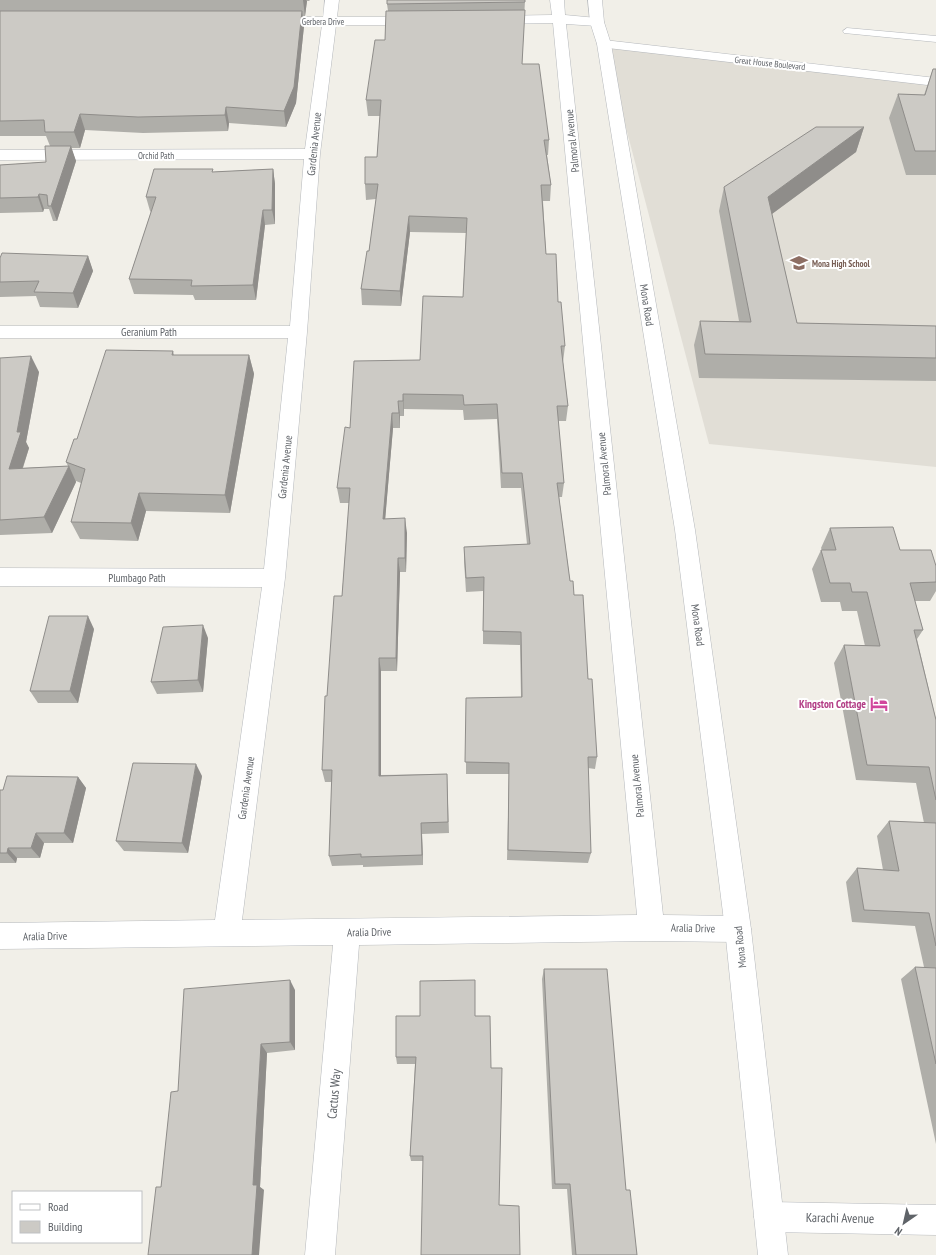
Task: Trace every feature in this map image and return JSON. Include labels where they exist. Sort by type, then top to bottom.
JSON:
[{"type":"street","name":"Gardenia Avenue","points":[[227,932],[274,578],[298,332],[312,154],[332,0]]},
{"type":"street","name":"Mona Road","points":[[595,0],[598,22],[604,44],[685,530],[738,929],[773,1255]]},
{"type":"street","points":[[480,20],[558,10],[598,22]]},
{"type":"street","name":"Palmoral Avenue","points":[[558,10],[651,928]]},
{"type":"street","name":"Gerbera Drive","points":[[260,21],[432,20]]},
{"type":"street","name":"Great House Boulevard","points":[[604,44],[936,82]]},
{"type":"street","name":"Orchid Path","points":[[0,155],[312,154]]},
{"type":"street","name":"Geranium Path","points":[[0,332],[298,332]]},
{"type":"street","name":"Plumbago Path","points":[[0,577],[274,578]]},
{"type":"street","name":"Aralia Drive","points":[[0,936],[227,932],[651,928],[738,929]]},
{"type":"street","name":"Cactus Way","points":[[320,1255],[347,932]]},
{"type":"street","name":"Karachi Avenue","points":[[769,1217],[936,1220]]},
{"type":"lane","points":[[847,32],[936,39]]},
{"type":"shaded area","name":"Mona High School","points":[[604,44],[936,82],[936,467],[709,444]]},
{"type":"building","points":[[387,0],[525,0],[525,2],[387,4]]},
{"type":"building","points":[[525,10],[522,64],[539,64],[549,140],[544,140],[551,185],[541,185],[546,254],[556,254],[558,302],[561,302],[565,346],[561,346],[568,406],[557,406],[564,483],[557,483],[570,581],[573,581],[574,595],[583,595],[588,679],[592,679],[597,757],[588,757],[591,853],[508,850],[509,763],[465,762],[466,698],[522,697],[521,632],[483,631],[484,577],[466,578],[464,547],[530,544],[522,473],[502,473],[497,404],[464,405],[463,395],[403,394],[403,401],[398,401],[399,413],[392,413],[383,519],[405,518],[405,558],[398,558],[396,658],[379,658],[379,776],[447,774],[448,822],[421,823],[422,855],[361,857],[361,854],[329,856],[332,770],[322,770],[325,696],[327,696],[334,596],[342,596],[350,488],[337,488],[345,427],[350,428],[354,361],[420,360],[423,296],[463,297],[467,218],[409,216],[400,291],[361,289],[367,251],[369,251],[378,184],[365,184],[365,157],[377,157],[381,100],[366,100],[375,40],[385,40],[386,11]]},
{"type":"building","points":[[0,11],[302,11],[294,87],[284,111],[226,107],[225,115],[138,117],[80,114],[74,132],[45,132],[44,120],[0,121]]},
{"type":"building","points":[[933,69],[936,69],[936,151],[915,151],[898,94],[925,95]]},
{"type":"building","points":[[816,127],[864,127],[768,197],[797,323],[936,326],[936,358],[705,354],[700,321],[751,322],[724,187]]},
{"type":"building","points":[[45,146],[71,146],[51,206],[48,206],[47,195],[39,194],[38,197],[0,198],[0,165],[46,162]]},
{"type":"building","points":[[154,169],[213,169],[212,172],[273,169],[272,210],[263,210],[253,285],[191,286],[192,280],[129,279],[156,197],[146,197]]},
{"type":"building","points":[[2,253],[88,256],[73,293],[34,292],[39,281],[0,282],[0,258]]},
{"type":"building","points":[[106,350],[173,351],[172,355],[249,355],[225,495],[139,493],[131,523],[71,522],[85,469],[66,462],[74,439],[77,439]]},
{"type":"building","points":[[31,356],[17,432],[21,432],[9,469],[69,466],[44,517],[0,520],[0,358]]},
{"type":"building","points":[[893,527],[900,550],[931,550],[936,566],[936,582],[910,583],[923,630],[914,630],[936,720],[936,800],[929,767],[867,765],[844,645],[880,646],[867,592],[852,592],[850,583],[830,583],[821,550],[836,550],[830,528]]},
{"type":"building","points":[[49,616],[88,616],[70,691],[30,691]]},
{"type":"building","points":[[203,625],[198,680],[151,682],[163,627]]},
{"type":"building","points":[[133,763],[196,764],[182,843],[116,841]]},
{"type":"building","points":[[7,776],[78,777],[64,833],[36,833],[31,848],[8,848],[7,853],[0,853],[0,790],[3,790]]},
{"type":"building","points":[[889,821],[936,823],[936,946],[929,913],[864,910],[857,868],[899,871]]},
{"type":"building","points":[[915,967],[936,968],[936,1064]]},
{"type":"building","points":[[544,969],[607,969],[626,1190],[630,1190],[637,1255],[576,1255],[570,1184],[555,1184]]},
{"type":"building","points":[[290,980],[290,1042],[261,1044],[253,1185],[257,1185],[252,1255],[148,1255],[156,1187],[161,1187],[171,1092],[178,1091],[184,989]]},
{"type":"building","points":[[475,980],[475,1016],[490,1016],[491,1068],[502,1068],[499,1205],[519,1206],[520,1255],[421,1255],[423,1156],[410,1156],[416,1057],[396,1057],[396,1016],[420,1016],[420,981]]},
{"type":"place","name":"Mona High School","points":[[799,263]]},
{"type":"place","name":"Kingston Cottage","points":[[879,704]]}]
